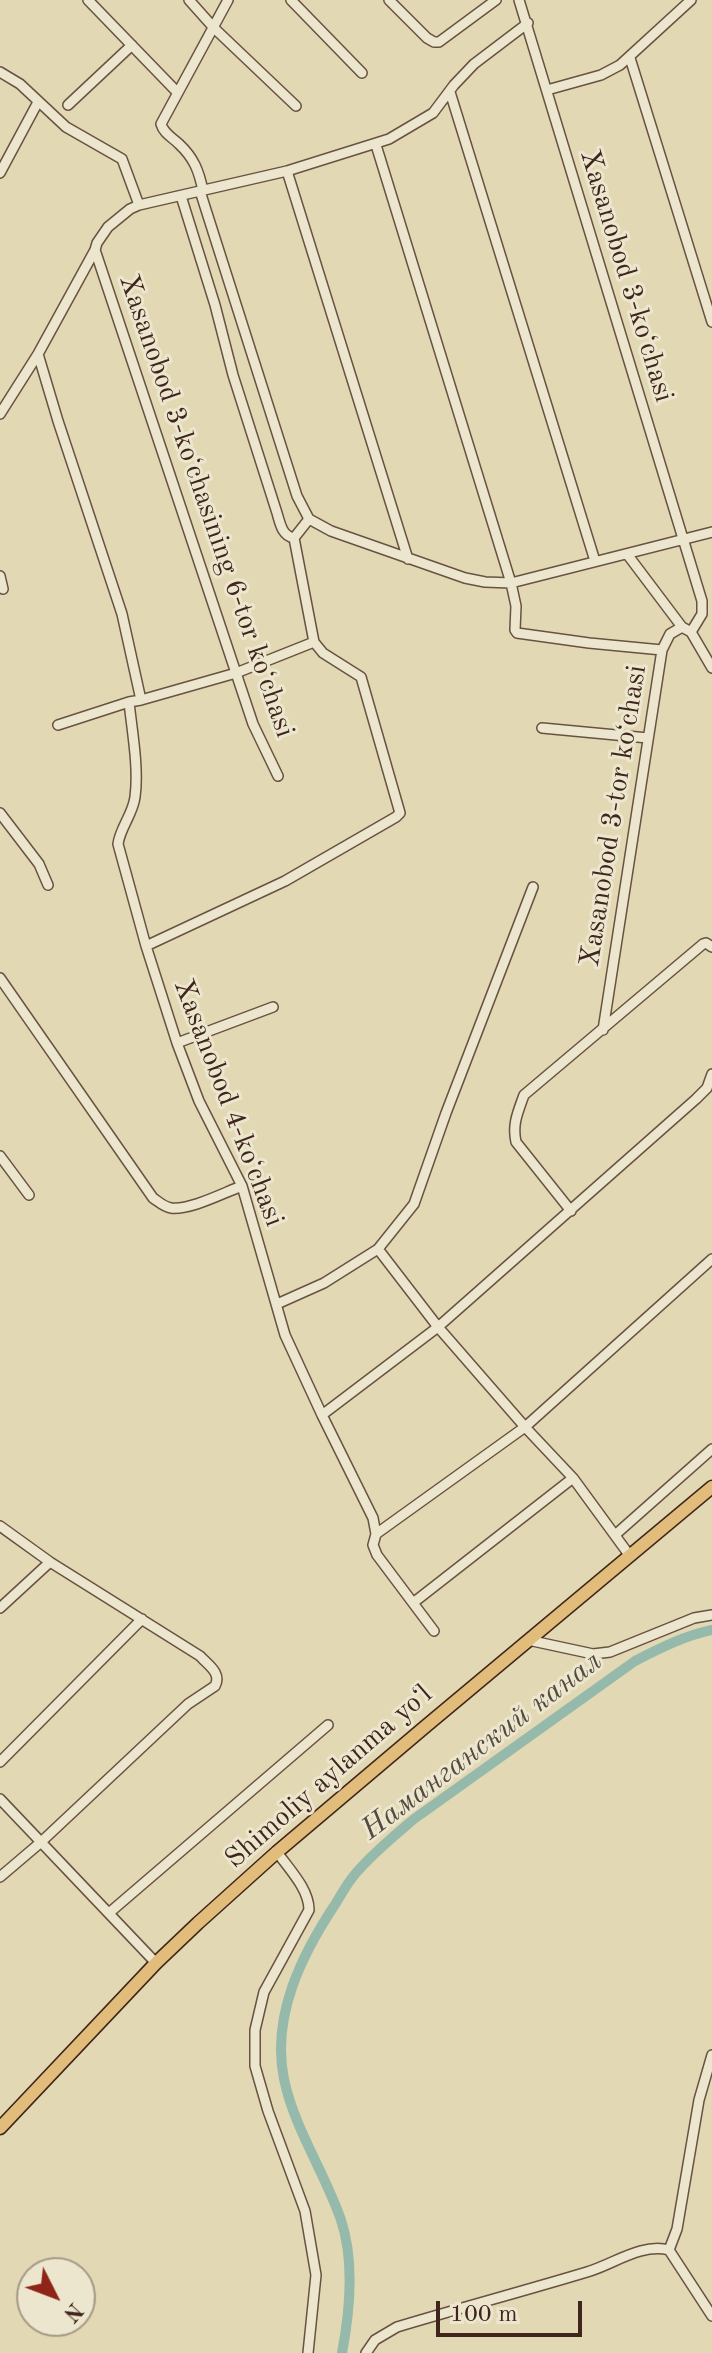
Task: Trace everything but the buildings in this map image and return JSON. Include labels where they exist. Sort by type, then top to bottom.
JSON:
[{"type":"main road","name":"Shimoliy aylanma yoʻl","points":[[0,2128],[156,1963],[277,1852],[712,1487]]},
{"type":"street","points":[[88,0],[177,92]]},
{"type":"street","points":[[189,0],[296,106]]},
{"type":"street","points":[[228,0],[162,120],[162,128],[196,164],[201,191],[297,496],[309,519],[331,531],[465,578],[511,583],[712,532]]},
{"type":"street","points":[[291,0],[362,73]]},
{"type":"street","points":[[389,0],[434,42],[439,42],[496,0]]},
{"type":"street","name":"Xasanobod 3-koʻchasi","points":[[519,0],[703,609],[687,630]]},
{"type":"street","points":[[547,90],[608,72],[630,58],[691,0]]},
{"type":"street","points":[[0,414],[38,354],[97,243],[108,227],[130,209],[287,171],[376,145],[425,120],[474,64],[528,23]]},
{"type":"street","points":[[68,105],[132,45]]},
{"type":"street","points":[[630,58],[712,322]]},
{"type":"street","points":[[0,72],[20,84],[66,127],[122,159],[139,205]]},
{"type":"street","points":[[450,92],[595,561]]},
{"type":"street","points":[[0,173],[38,102]]},
{"type":"street","points":[[376,145],[511,583],[517,633],[662,650]]},
{"type":"street","points":[[287,171],[408,559]]},
{"type":"street","points":[[181,196],[277,513],[284,531],[294,538]]},
{"type":"street","name":"Xasanobod 3-koʻchasining 6-tor koʻchasi","points":[[95,250],[253,724],[278,776]]},
{"type":"street","points":[[38,354],[122,614],[141,700]]},
{"type":"street","points":[[146,946],[285,881],[400,813],[361,677],[323,653],[314,642],[294,538],[309,519]]},
{"type":"street","points":[[627,554],[687,630],[712,668]]},
{"type":"street","points":[[0,576],[3,589]]},
{"type":"street","name":"Xasanobod 3-tor koʻchasi","points":[[603,1030],[662,650],[670,634],[687,630]]},
{"type":"street","points":[[58,725],[236,673],[314,642]]},
{"type":"street","name":"Xasanobod 4-koʻchasi","points":[[129,702],[135,799],[118,844],[177,1043],[199,1101],[242,1186],[285,1335],[373,1518],[376,1534],[373,1545],[377,1555],[434,1631]]},
{"type":"street","points":[[542,728],[648,738]]},
{"type":"street","points":[[0,813],[39,864],[48,885]]},
{"type":"street","points":[[277,1304],[324,1283],[378,1249],[414,1204],[533,887]]},
{"type":"street","points":[[571,1211],[516,1142],[513,1129],[524,1095],[703,944],[712,947]]},
{"type":"street","points":[[0,978],[153,1198],[174,1208],[204,1201],[242,1186]]},
{"type":"street","points":[[177,1043],[273,1007]]},
{"type":"street","points":[[322,1415],[438,1327],[571,1211],[696,1099],[707,1088],[712,1074]]},
{"type":"street","points":[[0,1156],[29,1195]]},
{"type":"street","points":[[378,1249],[438,1327],[573,1478],[630,1556]]},
{"type":"street","points":[[376,1534],[525,1427],[712,1259]]},
{"type":"street","points":[[615,1535],[712,1449]]},
{"type":"street","points":[[413,1603],[573,1478]]},
{"type":"street","points":[[0,1526],[50,1562],[200,1656],[216,1672],[217,1682],[188,1704],[0,1877]]},
{"type":"street","points":[[0,1608],[50,1562]]},
{"type":"street","points":[[528,1640],[593,1654],[610,1652],[694,1618],[712,1615]]},
{"type":"street","points":[[0,1762],[142,1619]]},
{"type":"street","points":[[109,1913],[328,1725]]},
{"type":"street","points":[[0,1799],[156,1963]]},
{"type":"street","points":[[277,1852],[309,1900],[309,1910],[264,1992],[255,2030],[255,2066],[305,2211],[316,2275],[308,2353]]},
{"type":"street","points":[[669,2250],[677,2229],[699,2100],[712,2055]]},
{"type":"street","points":[[366,2353],[375,2340],[397,2327],[590,2271],[647,2249],[669,2250],[712,2316]]},
{"type":"waterway","name":"Наманганский канал","points":[[342,2353],[350,2286],[345,2236],[334,2202],[295,2115],[284,2079],[281,2055],[286,2009],[301,1964],[353,1876],[414,1819],[635,1661],[682,1639],[712,1630]]}]
